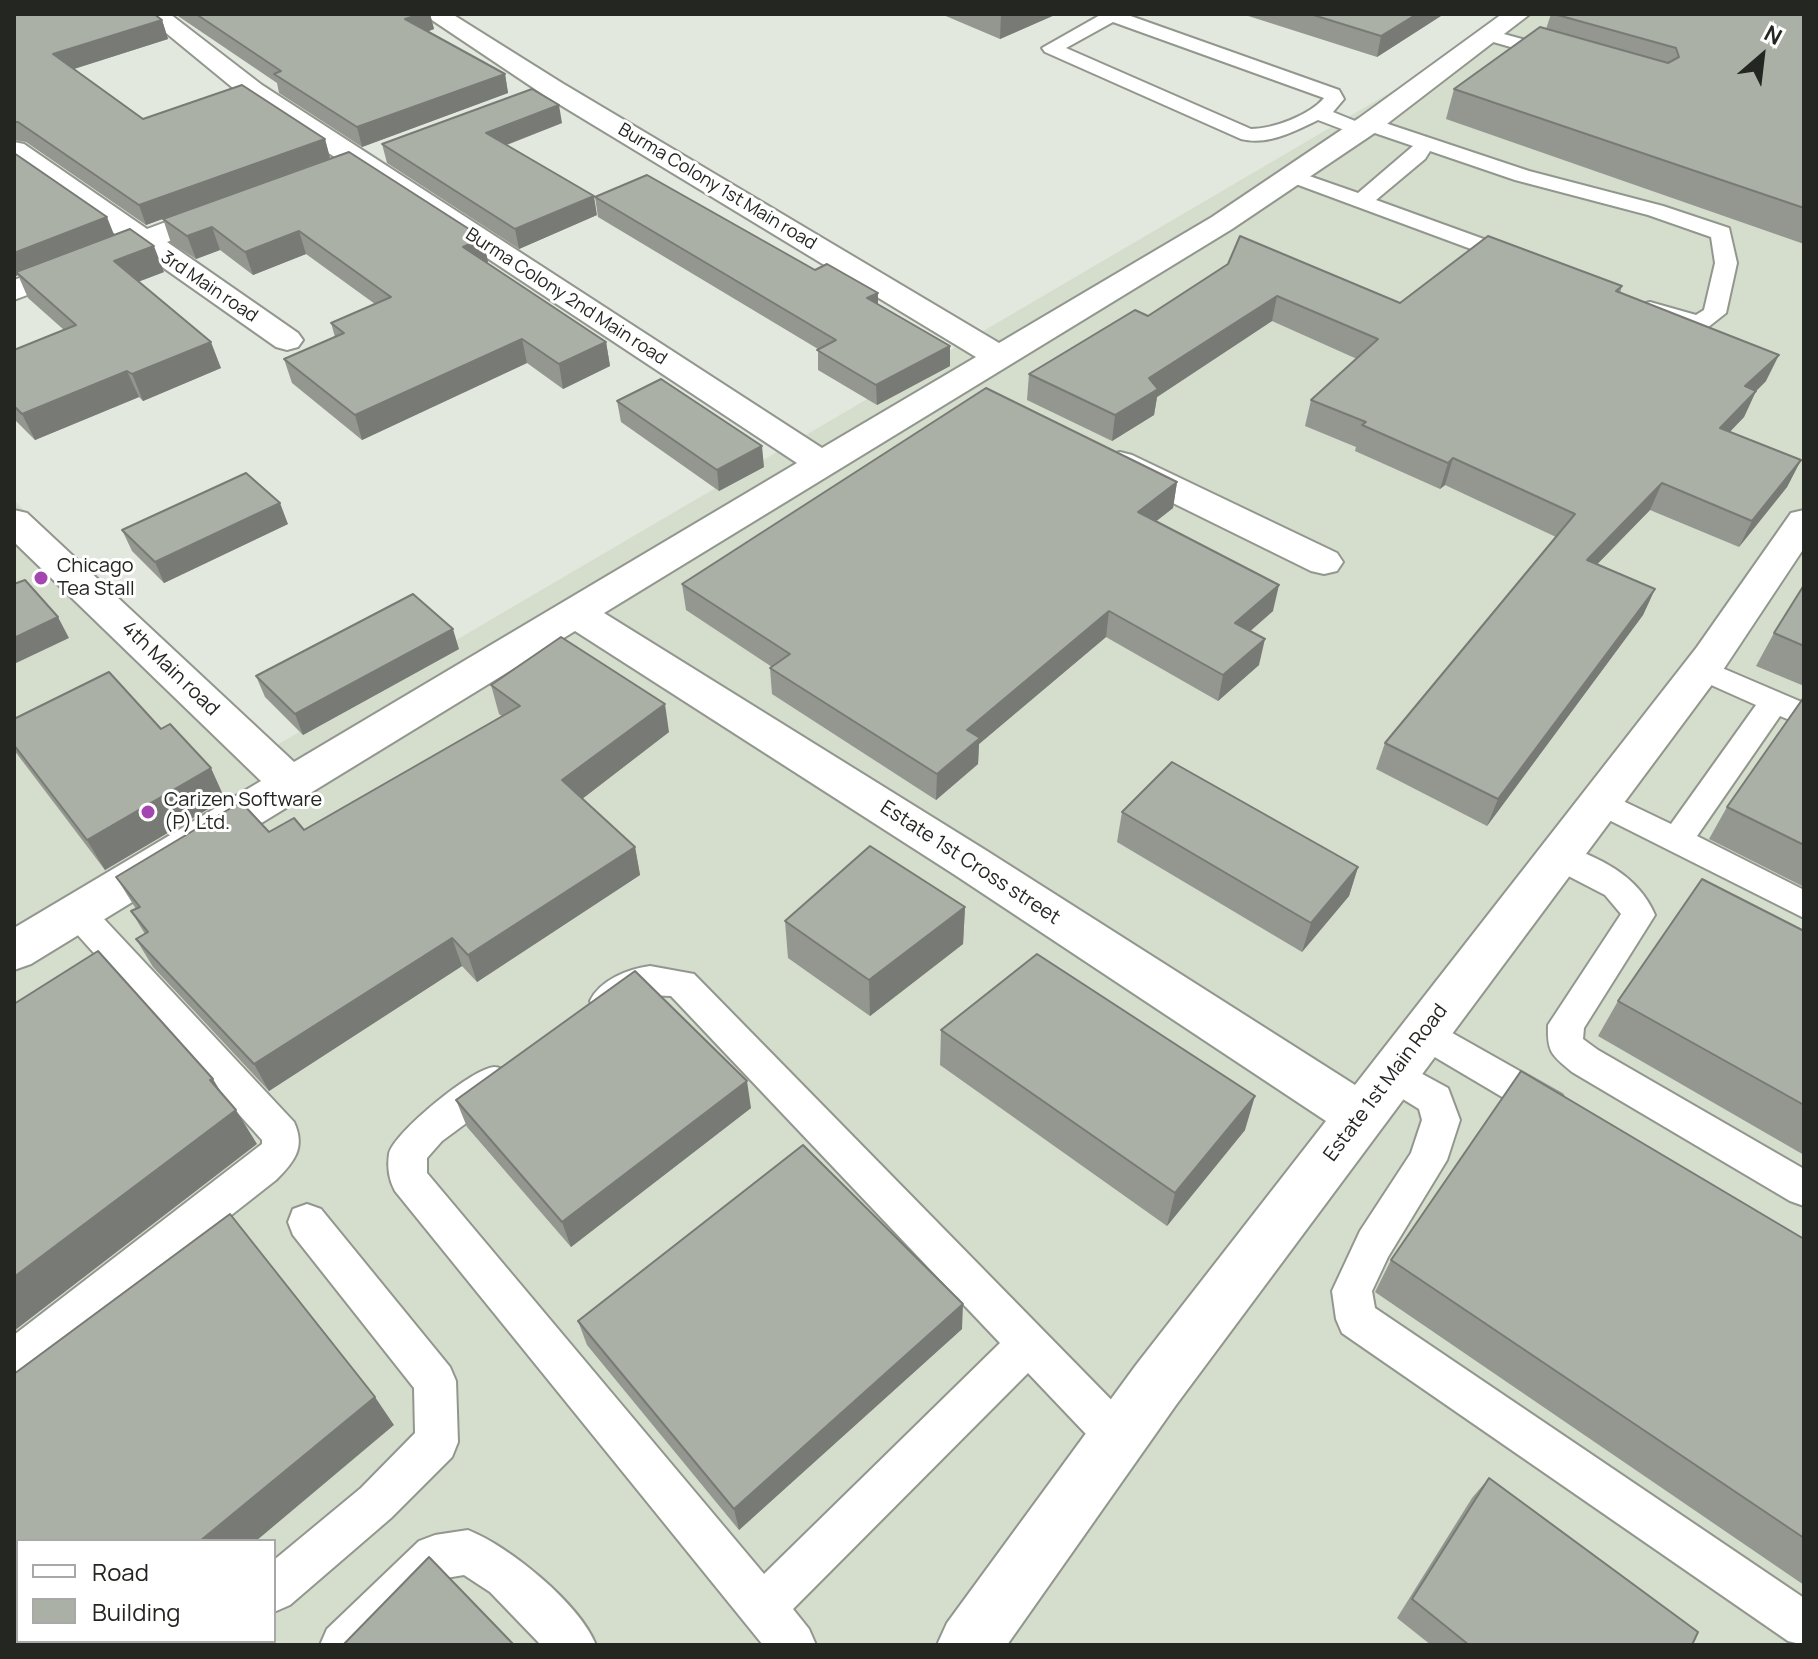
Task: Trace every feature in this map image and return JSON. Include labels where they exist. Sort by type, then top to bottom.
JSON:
[{"type":"street","name":"Burma Colony 2nd Main road","points":[[155,14],[253,91],[822,464]]},
{"type":"street","name":"Burma Colony 1st Main road","points":[[437,14],[553,89],[1000,357]]},
{"type":"street","points":[[14,951],[1222,223],[1364,127],[1518,14]]},
{"type":"street","points":[[523,100],[553,89]]},
{"type":"street","points":[[330,171],[389,149]]},
{"type":"street","name":"3rd Main road","points":[[14,150],[287,340]]},
{"type":"street","points":[[14,291],[243,203]]},
{"type":"street","points":[[957,383],[993,401]]},
{"type":"street","points":[[1085,446],[1324,562]]},
{"type":"street","name":"4th Main road","points":[[14,521],[291,784]]},
{"type":"street","name":"Estate 1st Main Road","points":[[971,1644],[1156,1385],[1701,669],[1804,521]]},
{"type":"street","name":"Estate 1st Cross street","points":[[575,613],[971,863],[1362,1117]]},
{"type":"lane","points":[[1110,17],[1117,17],[1332,94],[1334,99],[1321,111],[1272,133],[1248,135],[1051,48],[1110,17]]},
{"type":"lane","points":[[1489,35],[1572,59]]},
{"type":"lane","points":[[1509,60],[1529,46]]},
{"type":"lane","points":[[1321,111],[1324,117],[1425,143],[1493,168],[1684,217],[1721,233],[1726,263],[1715,313],[1699,323],[1631,302]]},
{"type":"lane","points":[[1362,201],[1418,155],[1425,143]]},
{"type":"lane","points":[[1292,176],[1534,265]]},
{"type":"lane","points":[[1701,669],[1804,715]]},
{"type":"lane","points":[[1676,841],[1774,702]]},
{"type":"lane","points":[[1600,802],[1804,905]]},
{"type":"lane","points":[[1558,856],[1620,889],[1634,901],[1638,915],[1566,1025],[1565,1045],[1585,1061],[1804,1189]]},
{"type":"lane","points":[[14,1360],[263,1168],[281,1150],[281,1134],[78,913]]},
{"type":"lane","points":[[586,1016],[637,980],[659,979],[682,984],[1119,1438]]},
{"type":"lane","points":[[1424,1032],[1584,1127]]},
{"type":"lane","points":[[524,1060],[429,1129],[408,1153],[408,1179],[793,1645]]},
{"type":"lane","points":[[1393,1074],[1435,1099],[1441,1120],[1428,1160],[1374,1244],[1352,1291],[1356,1319],[1804,1625]]},
{"type":"lane","points":[[276,1587],[376,1503],[437,1442],[435,1381],[307,1222]]},
{"type":"lane","points":[[14,1396],[240,1228]]},
{"type":"lane","points":[[762,1608],[1027,1345]]},
{"type":"lane","points":[[343,1645],[435,1557],[468,1552],[506,1576],[573,1645]]},
{"type":"shaded area","points":[[1524,14],[1804,14],[1804,1645],[14,1645],[14,500],[260,755]]},
{"type":"building","points":[[14,14],[154,14],[162,20],[53,54],[143,119],[242,85],[325,139],[139,205],[14,122]]},
{"type":"building","points":[[196,14],[421,14],[405,19],[505,74],[357,127],[274,74],[281,71]]},
{"type":"building","points":[[1310,14],[1417,14],[1381,36]]},
{"type":"building","points":[[1554,14],[1804,14],[1804,208],[1454,89],[1540,27],[1668,63],[1679,57],[1676,48]]},
{"type":"building","points":[[532,89],[559,105],[486,133],[594,196],[515,229],[382,144]]},
{"type":"building","points":[[349,152],[483,238],[463,247],[606,342],[559,364],[522,339],[355,415],[284,359],[344,333],[331,323],[391,297],[299,231],[245,252],[212,227],[187,236],[163,219]]},
{"type":"building","points":[[14,153],[107,217],[14,253]]},
{"type":"building","points":[[647,175],[815,270],[827,264],[878,293],[867,298],[950,346],[876,385],[817,350],[836,340],[595,197]]},
{"type":"building","points":[[130,229],[154,246],[114,261],[211,342],[132,374],[127,371],[22,414],[14,406],[14,350],[76,325],[16,272]]},
{"type":"building","points":[[1240,236],[1400,303],[1488,236],[1622,286],[1616,291],[1779,355],[1745,386],[1756,391],[1720,428],[1801,460],[1752,521],[1662,483],[1587,560],[1655,589],[1498,799],[1385,743],[1575,514],[1453,458],[1448,463],[1362,425],[1366,422],[1311,400],[1378,339],[1277,296],[1149,378],[1158,389],[1115,415],[1029,374],[1135,310],[1148,316],[1228,264]]},
{"type":"building","points":[[661,379],[762,446],[717,470],[617,401]]},
{"type":"building","points":[[986,388],[1177,482],[1138,512],[1279,585],[1235,623],[1265,639],[1223,675],[1109,611],[967,730],[980,738],[937,774],[770,668],[790,654],[682,584]]},
{"type":"building","points":[[246,473],[280,503],[155,562],[122,530]]},
{"type":"building","points":[[25,580],[58,617],[14,638],[14,584]]},
{"type":"building","points":[[1804,585],[1804,646],[1774,633]]},
{"type":"building","points":[[413,594],[453,629],[295,714],[256,676]]},
{"type":"building","points":[[561,637],[665,704],[562,780],[635,847],[468,955],[452,938],[254,1064],[136,939],[148,932],[131,911],[140,907],[116,877],[241,802],[269,832],[294,818],[304,830],[520,706],[491,685]]},
{"type":"building","points":[[109,672],[161,729],[170,724],[211,768],[87,840],[14,745],[14,719]]},
{"type":"building","points":[[1804,697],[1804,845],[1727,807]]},
{"type":"building","points":[[1172,762],[1358,867],[1311,923],[1122,812]]},
{"type":"building","points":[[870,846],[965,907],[869,980],[785,921]]},
{"type":"building","points":[[1702,879],[1804,931],[1804,1105],[1618,1001]]},
{"type":"building","points":[[98,951],[213,1079],[210,1080],[236,1110],[14,1277],[14,1004]]},
{"type":"building","points":[[1037,954],[1255,1096],[1175,1193],[941,1030]]},
{"type":"building","points":[[635,971],[747,1081],[562,1222],[456,1100]]},
{"type":"building","points":[[1521,1071],[1804,1239],[1804,1538],[1391,1260]]},
{"type":"building","points":[[803,1145],[963,1304],[734,1509],[578,1321]]},
{"type":"building","points":[[230,1214],[375,1397],[202,1539],[16,1539],[16,1643],[76,1643],[14,1645],[14,1374]]},
{"type":"building","points":[[1489,1478],[1698,1632],[1692,1645],[1469,1645],[1412,1599]]},
{"type":"building","points":[[429,1557],[514,1645],[343,1645]]},
{"type":"place","name":"Chicago Tea Stall","points":[[41,578]]},
{"type":"place","name":"Carizen Software (P) Ltd.","points":[[148,812]]}]
